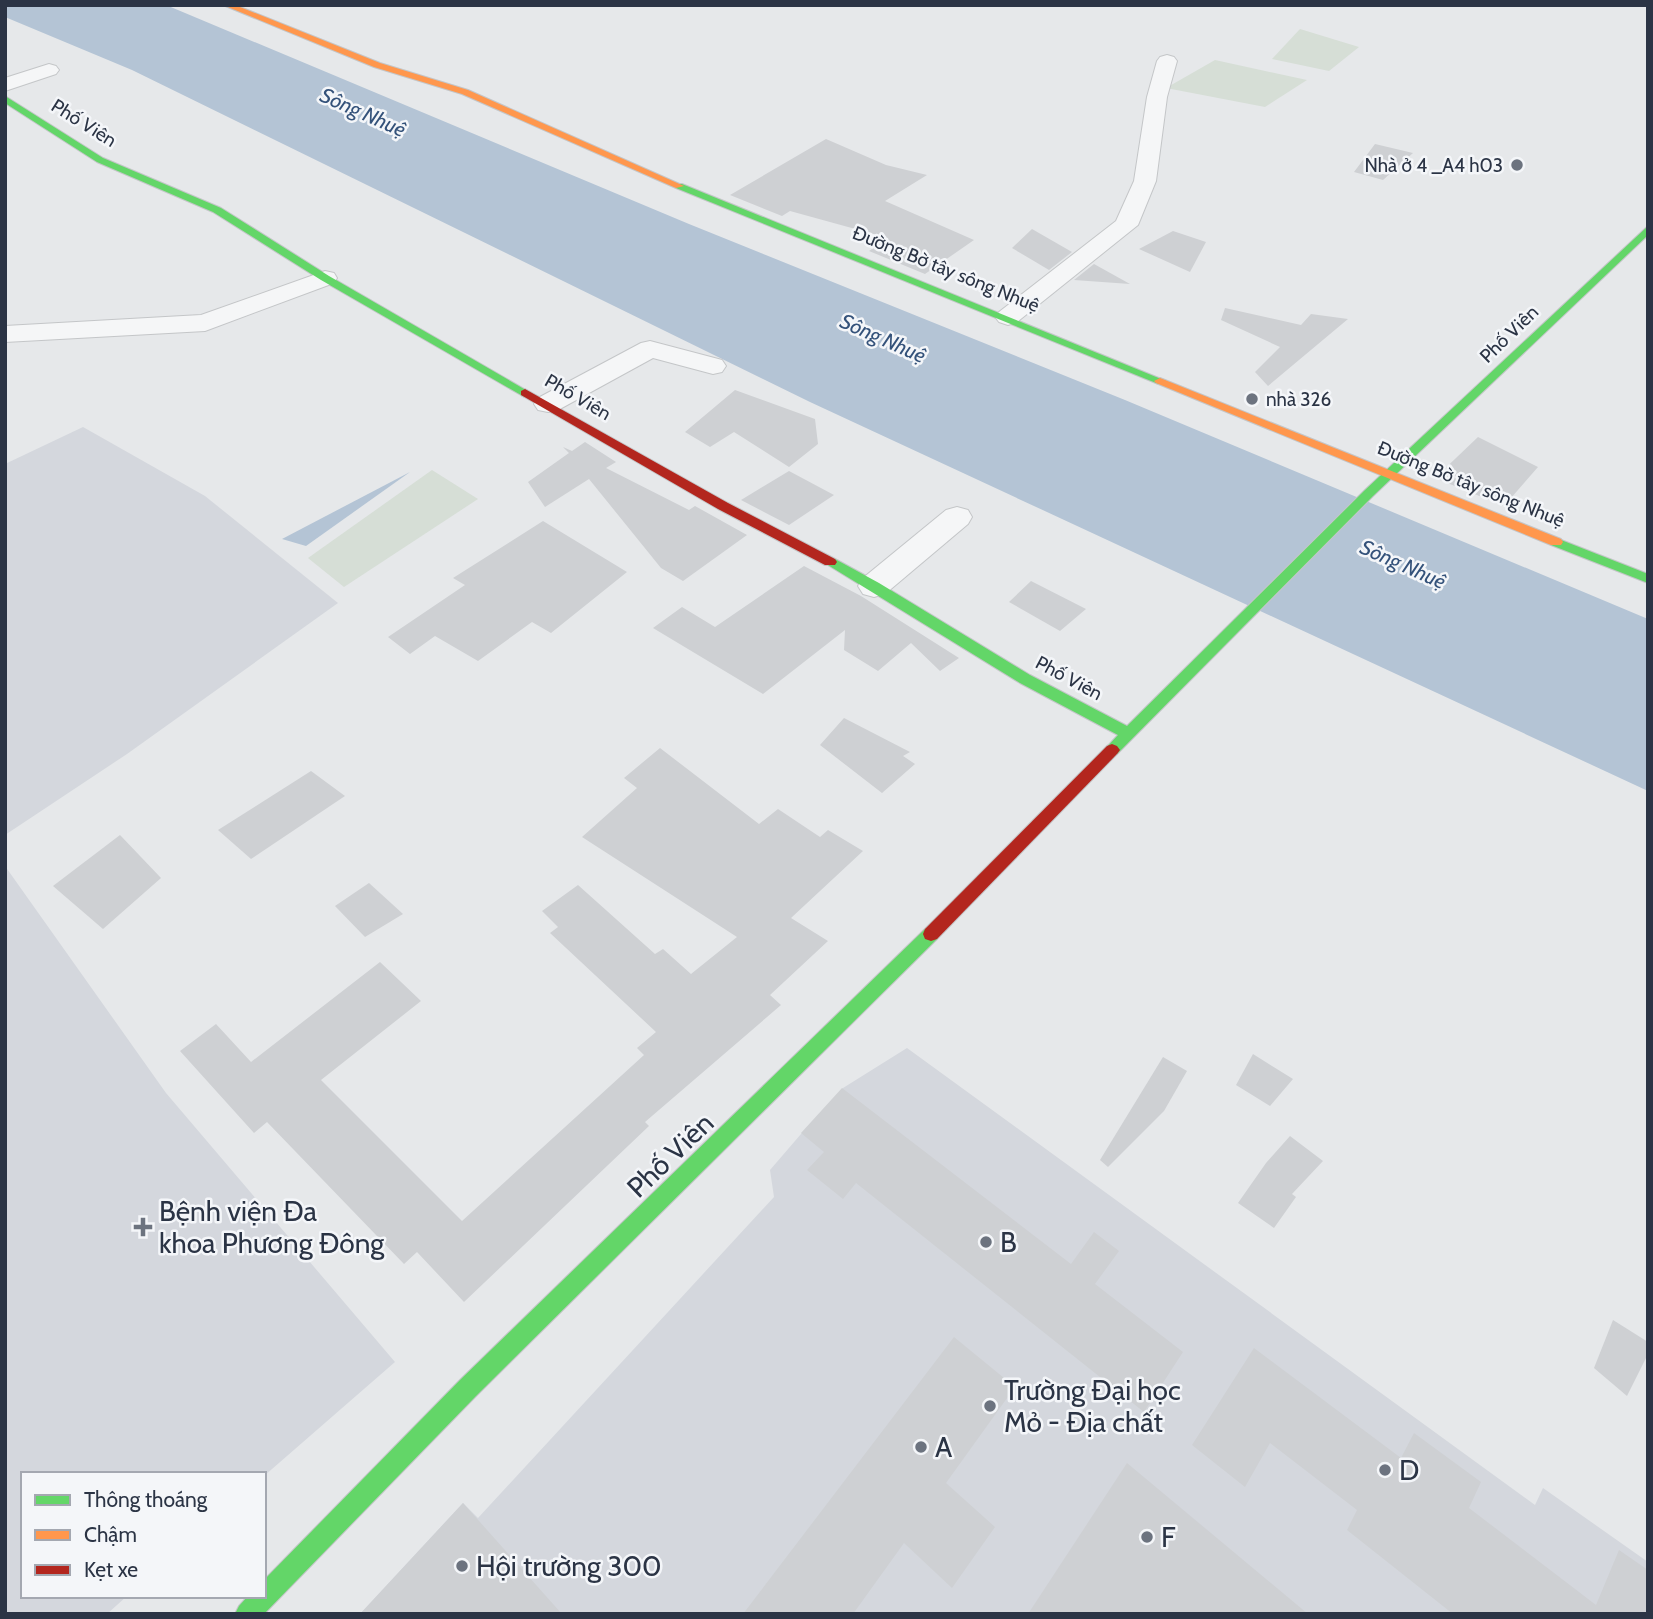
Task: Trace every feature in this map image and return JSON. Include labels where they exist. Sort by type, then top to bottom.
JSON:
[{"type":"street","name":"Đường Bờ tây sông Nhuệ","points":[[227,5],[377,65],[465,92],[624,163],[1648,579]]},
{"type":"street","points":[[1008,317],[1126,225],[1146,181],[1157,97],[1167,61]]},
{"type":"street","points":[[5,85],[49,71]]},
{"type":"street","name":"Phố Viên","points":[[5,99],[100,160],[217,210],[325,278],[723,506],[874,586],[1025,679],[1129,734]]},
{"type":"street","name":"Phố Viên","points":[[266,1595],[468,1388],[897,970],[1369,493],[1648,229]]},
{"type":"street","points":[[5,334],[205,323],[325,278]]},
{"type":"street","points":[[548,404],[650,349],[713,366]]},
{"type":"street","points":[[874,586],[957,517]]},
{"type":"street","name":"Phố Viên","points":[[247,1614],[263,1598]]},
{"type":"shaded area","points":[[1300,29],[1359,47],[1329,71],[1272,59]]},
{"type":"shaded area","points":[[1215,60],[1307,80],[1265,107],[1166,88]]},
{"type":"shaded area","points":[[83,427],[205,496],[338,603],[127,754],[5,835],[5,464]]},
{"type":"shaded area","points":[[432,470],[478,499],[344,587],[308,558]]},
{"type":"shaded area","name":"Bệnh viện Đa khoa Phương Đông","points":[[5,866],[166,1093],[395,1362],[266,1474],[266,1472],[21,1472],[21,1598],[125,1598],[107,1614],[5,1614]]},
{"type":"shaded area","name":"Trường Đại học Mỏ - Địa chất","points":[[907,1048],[1535,1505],[1543,1488],[1648,1562],[1648,1614],[360,1614],[463,1503],[478,1518],[774,1197],[770,1170],[843,1088]]},
{"type":"water","name":"Sông Nhuệ","points":[[5,5],[166,5],[689,224],[1125,400],[1648,619],[1648,791],[810,402],[132,70],[5,17]]},
{"type":"water","points":[[410,472],[306,546],[282,539]]},
{"type":"building","points":[[826,139],[886,165],[927,175],[885,201],[974,240],[925,274],[869,251],[888,238],[790,211],[782,216],[730,195]]},
{"type":"building","points":[[1375,144],[1413,153],[1383,180],[1354,172]]},
{"type":"building","points":[[1032,229],[1072,252],[1049,270],[1012,248]]},
{"type":"building","points":[[1173,231],[1206,242],[1190,272],[1139,249]]},
{"type":"building","points":[[1094,264],[1130,284],[1074,280]]},
{"type":"building","points":[[1225,308],[1301,325],[1311,314],[1348,319],[1268,386],[1255,372],[1280,347],[1221,320]]},
{"type":"building","points":[[735,390],[815,419],[818,444],[789,467],[734,432],[710,447],[685,432]]},
{"type":"building","points":[[1478,437],[1538,467],[1504,506],[1435,478]]},
{"type":"building","points":[[585,442],[616,462],[606,468],[689,510],[695,506],[747,535],[683,581],[661,568],[589,479],[545,507],[528,482],[569,453],[563,447],[572,451]]},
{"type":"building","points":[[789,471],[834,495],[789,525],[741,500]]},
{"type":"building","points":[[543,521],[627,572],[551,633],[532,622],[478,661],[435,636],[410,654],[388,637],[465,585],[453,578]]},
{"type":"building","points":[[804,566],[861,596],[959,658],[940,671],[911,643],[878,671],[844,650],[845,630],[763,694],[653,628],[682,607],[715,627]]},
{"type":"building","points":[[1031,581],[1086,609],[1060,631],[1009,602]]},
{"type":"building","points":[[844,718],[910,752],[903,756],[915,764],[882,793],[820,745]]},
{"type":"building","points":[[660,748],[759,824],[778,809],[820,837],[828,830],[863,851],[791,918],[828,941],[770,995],[781,1005],[645,1122],[649,1126],[464,1302],[417,1252],[404,1264],[267,1122],[254,1133],[180,1051],[216,1024],[251,1062],[380,962],[421,1001],[321,1080],[462,1221],[644,1055],[637,1048],[656,1032],[550,933],[558,927],[542,911],[578,885],[655,954],[663,949],[691,974],[737,937],[582,837],[637,788],[624,778]]},
{"type":"building","points":[[311,771],[345,796],[251,859],[218,830]]},
{"type":"building","points":[[120,835],[161,878],[103,929],[53,886]]},
{"type":"building","points":[[369,883],[403,914],[365,937],[335,906]]},
{"type":"building","points":[[1253,1054],[1293,1079],[1270,1106],[1236,1085]]},
{"type":"building","points":[[1163,1057],[1187,1071],[1164,1111],[1108,1167],[1100,1160]]},
{"type":"building","name":"B","points":[[842,1088],[1071,1264],[1094,1232],[1119,1251],[1095,1284],[1183,1352],[1144,1412],[856,1183],[843,1199],[807,1170],[824,1152],[801,1133]]},
{"type":"building","points":[[1290,1136],[1323,1161],[1292,1194],[1296,1197],[1274,1228],[1238,1203],[1266,1163]]},
{"type":"building","points":[[1613,1320],[1648,1342],[1648,1354],[1627,1396],[1594,1368]]},
{"type":"building","name":"A","points":[[954,1337],[1015,1387],[946,1483],[995,1527],[952,1588],[904,1543],[853,1614],[743,1614]]},
{"type":"building","name":"D","points":[[1254,1348],[1401,1458],[1414,1433],[1481,1482],[1469,1508],[1596,1605],[1619,1550],[1648,1570],[1648,1614],[1453,1614],[1347,1530],[1357,1510],[1270,1443],[1245,1487],[1192,1445]]},
{"type":"building","name":"F","points":[[1127,1463],[1308,1614],[1028,1614]]},
{"type":"building","name":"Hội trường 300","points":[[463,1503],[562,1614],[360,1614]]},
{"type":"traffic: fast","points":[[5,99],[100,160],[217,210],[325,278],[525,393]]},
{"type":"traffic: fast","points":[[679,186],[1160,381]]},
{"type":"traffic: fast","points":[[1112,750],[1369,493],[1648,229]]},
{"type":"traffic: fast","points":[[1556,542],[1648,579]]},
{"type":"traffic: fast","points":[[830,562],[1025,679],[1129,734]]},
{"type":"traffic: fast","points":[[266,1595],[468,1388],[931,934]]},
{"type":"traffic: fast","points":[[247,1614],[263,1598]]},
{"type":"traffic: slow","points":[[227,5],[377,65],[465,92],[679,186]]},
{"type":"traffic: slow","points":[[1160,381],[1556,542]]},
{"type":"traffic: jam","points":[[525,393],[723,506],[830,562]]},
{"type":"traffic: jam","points":[[931,934],[1112,750]]},
{"type":"place","name":"Nhà ở 4 _A4 h03","points":[[1517,165]]},
{"type":"place","name":"nhà 326","points":[[1252,399]]},
{"type":"place","name":"Bệnh viện Đa khoa Phương Đông","points":[[143,1227]]},
{"type":"place","name":"B","points":[[986,1242]]},
{"type":"place","name":"Trường Đại học Mỏ - Địa chất","points":[[990,1406]]},
{"type":"place","name":"A","points":[[921,1447]]},
{"type":"place","name":"D","points":[[1385,1470]]},
{"type":"place","name":"F","points":[[1147,1537]]},
{"type":"place","name":"Hội trường 300","points":[[462,1566]]}]
